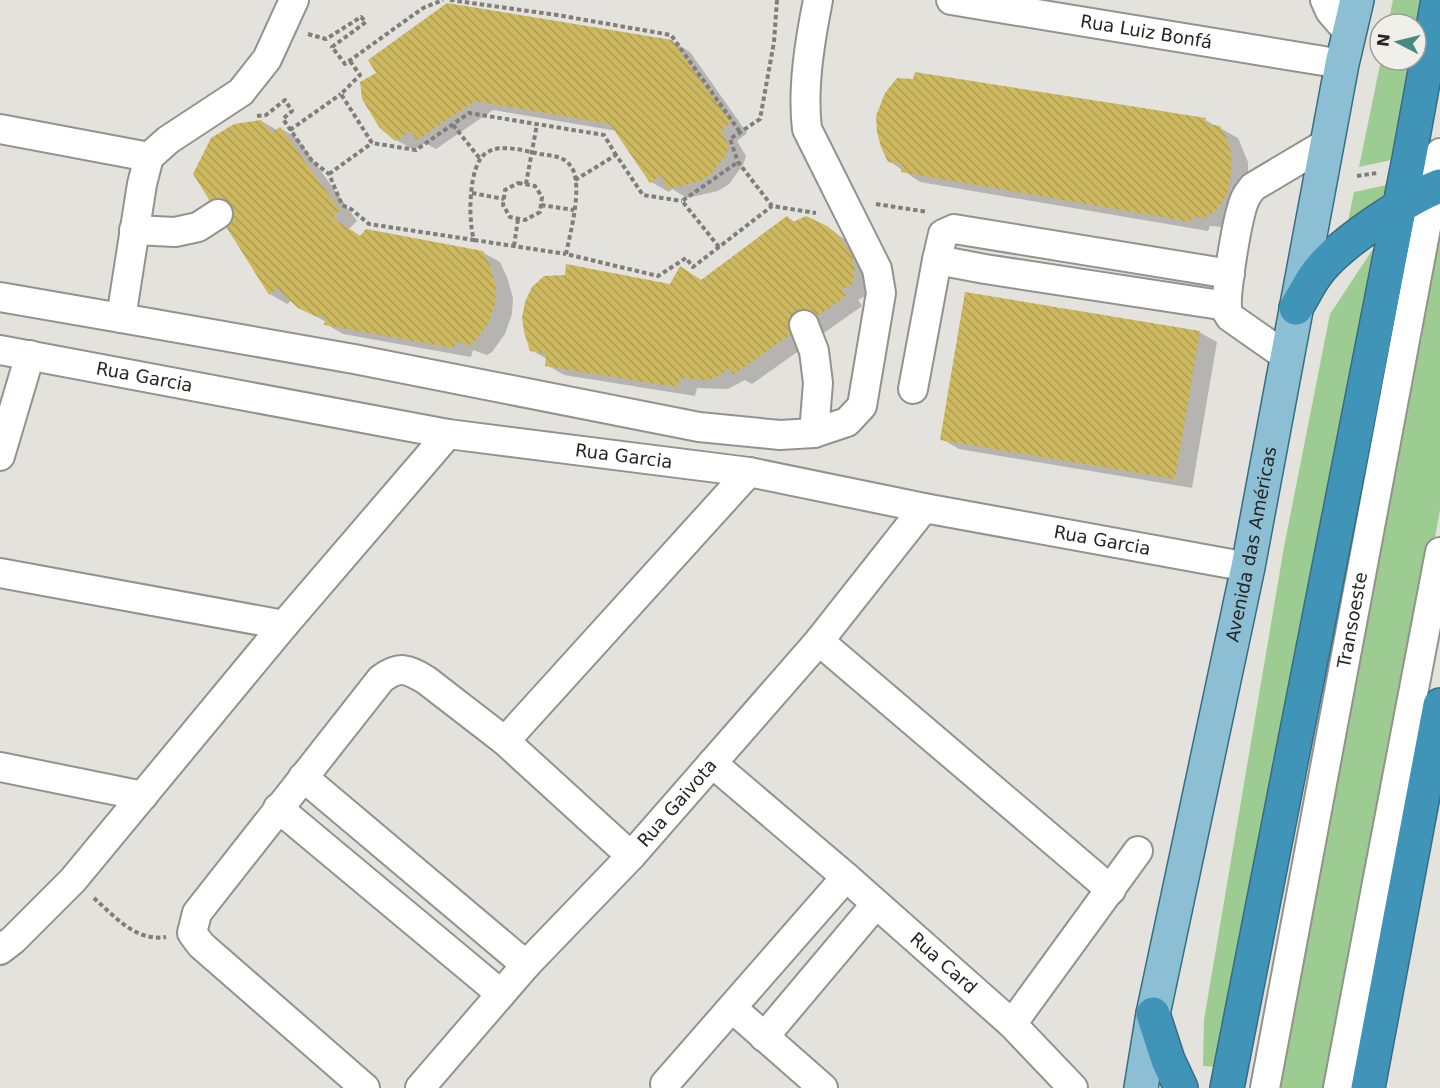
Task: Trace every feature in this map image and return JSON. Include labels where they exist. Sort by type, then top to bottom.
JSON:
[{"type":"highway","points":[[1227,1088],[1409,159],[1438,0]]},
{"type":"highway","points":[[1296,308],[1315,275],[1331,257],[1398,209],[1436,188]]},
{"type":"highway","points":[[1368,1088],[1440,705]]},
{"type":"highway","points":[[1153,1014],[1180,1088]]},
{"type":"main road","name":"Avenida das Américas","points":[[1141,1088],[1153,1014],[1248,567],[1341,64],[1357,0]]},
{"type":"street","points":[[121,318],[142,184],[149,157],[168,140],[241,92],[267,59],[294,0]]},
{"type":"street","points":[[0,297],[354,359],[699,427],[780,435],[814,433],[847,422],[862,406],[881,293],[877,269],[807,129],[805,114],[811,36],[818,0]]},
{"type":"street","name":"Rua Luiz Bonfá","points":[[951,0],[1341,64]]},
{"type":"street","points":[[1325,0],[1330,11],[1349,33]]},
{"type":"street","points":[[0,129],[149,157]]},
{"type":"street","points":[[1287,357],[1230,317],[1227,306],[1230,274],[1242,208],[1248,192],[1253,187],[1327,142]]},
{"type":"street","name":"Transoeste","points":[[1265,1088],[1436,188],[1440,153]]},
{"type":"street","points":[[134,230],[175,232],[198,227],[218,214]]},
{"type":"street","points":[[913,389],[943,234],[954,229],[1230,274]]},
{"type":"street","points":[[937,260],[1227,306]]},
{"type":"street","points":[[804,325],[814,351],[818,382],[814,433]]},
{"type":"street","name":"Rua Garcia","points":[[0,350],[448,434],[749,472],[924,508],[1248,567]]},
{"type":"street","points":[[0,456],[30,355]]},
{"type":"street","points":[[0,950],[73,880],[284,625],[448,434]]},
{"type":"street","points":[[505,741],[749,472]]},
{"type":"street","name":"Rua Gaivota","points":[[420,1088],[526,965],[631,856],[819,640],[924,508]]},
{"type":"street","points":[[1338,1088],[1440,552]]},
{"type":"street","points":[[0,573],[284,625]]},
{"type":"street","points":[[819,640],[1111,890]]},
{"type":"street","points":[[360,1084],[201,945],[192,933],[197,914],[278,808],[381,680],[392,671],[403,669],[426,680],[505,741],[631,856]]},
{"type":"street","name":"Rua Card","points":[[712,763],[846,877],[1012,1024],[1073,1088]]},
{"type":"street","points":[[0,767],[143,796]]},
{"type":"street","points":[[303,777],[526,965]]},
{"type":"street","points":[[278,808],[501,994]]},
{"type":"street","points":[[1012,1024],[1138,851]]},
{"type":"street","points":[[665,1084],[846,877]]},
{"type":"street","points":[[764,1037],[876,904]]},
{"type":"street","points":[[732,1008],[823,1088]]},
{"type":"path","points":[[282,27],[326,39],[361,17],[366,22],[332,47],[345,64],[423,8],[443,0]]},
{"type":"path","points":[[450,0],[557,15],[671,35],[740,132]]},
{"type":"path","points":[[290,130],[341,94],[360,75],[351,61]]},
{"type":"path","points":[[341,94],[372,143]]},
{"type":"path","points":[[247,117],[266,115],[285,100],[292,111],[283,119],[290,130],[312,161],[329,174],[342,205],[351,209],[369,224],[566,255],[658,276],[686,258],[693,267],[772,206]]},
{"type":"path","points":[[329,174],[372,143],[416,150],[470,113],[604,135],[643,195],[682,201],[719,247]]},
{"type":"path","points":[[453,124],[481,160]]},
{"type":"path","points":[[526,184],[537,124]]},
{"type":"path","points":[[474,240],[470,230],[469,210],[475,167],[486,153],[507,148],[532,152],[563,158],[573,169],[577,188],[566,255]]},
{"type":"path","points":[[575,180],[616,155]]},
{"type":"path","points":[[682,201],[738,162]]},
{"type":"path","points":[[1357,176],[1387,171]]},
{"type":"path","points":[[518,183],[526,184],[536,186],[542,197],[540,212],[525,220],[510,217],[503,204],[505,190],[518,183]]},
{"type":"path","points":[[472,193],[504,199]]},
{"type":"path","points":[[541,205],[574,210]]},
{"type":"path","points":[[884,205],[926,212]]},
{"type":"path","points":[[514,246],[518,219]]},
{"type":"path","points":[[73,880],[132,931],[159,938],[192,933]]},
{"type":"green space","points":[[1393,0],[1423,0],[1421,12],[1390,12]]},
{"type":"green space","points":[[1379,72],[1409,72],[1391,160],[1359,167]]},
{"type":"green space","points":[[1387,185],[1382,205],[1347,226],[1354,192]]},
{"type":"green space","points":[[1440,234],[1440,510],[1395,759],[1329,1088],[1280,1088]]},
{"type":"green space","points":[[1375,246],[1220,1067],[1203,1066],[1204,1020],[1284,547],[1330,314]]},
{"type":"building","points":[[447,3],[672,40],[731,122],[721,131],[729,146],[726,155],[711,174],[700,181],[668,189],[661,175],[650,183],[610,124],[475,101],[417,140],[411,131],[395,141],[379,127],[362,99],[360,82],[376,73],[368,60]]},
{"type":"building","points":[[915,72],[1206,118],[1205,124],[1220,126],[1231,152],[1231,174],[1227,195],[1215,211],[1205,218],[1192,217],[1191,222],[901,172],[902,164],[888,162],[881,147],[876,116],[885,93],[897,78],[913,79]]},
{"type":"building","points":[[261,120],[272,133],[280,127],[340,210],[333,218],[360,236],[366,229],[483,251],[490,265],[496,287],[495,304],[488,324],[474,342],[469,346],[456,341],[454,348],[324,325],[326,317],[315,316],[298,308],[277,288],[269,295],[193,174],[211,138],[234,124]]},
{"type":"building","points":[[787,216],[793,222],[806,216],[827,226],[837,234],[852,255],[855,270],[852,284],[841,290],[846,296],[733,375],[730,368],[710,380],[680,378],[677,387],[545,366],[546,354],[530,351],[522,318],[525,302],[532,287],[544,276],[565,275],[566,264],[670,284],[680,266],[701,280]]},
{"type":"building","points":[[965,292],[1200,331],[1175,479],[940,440]]}]
